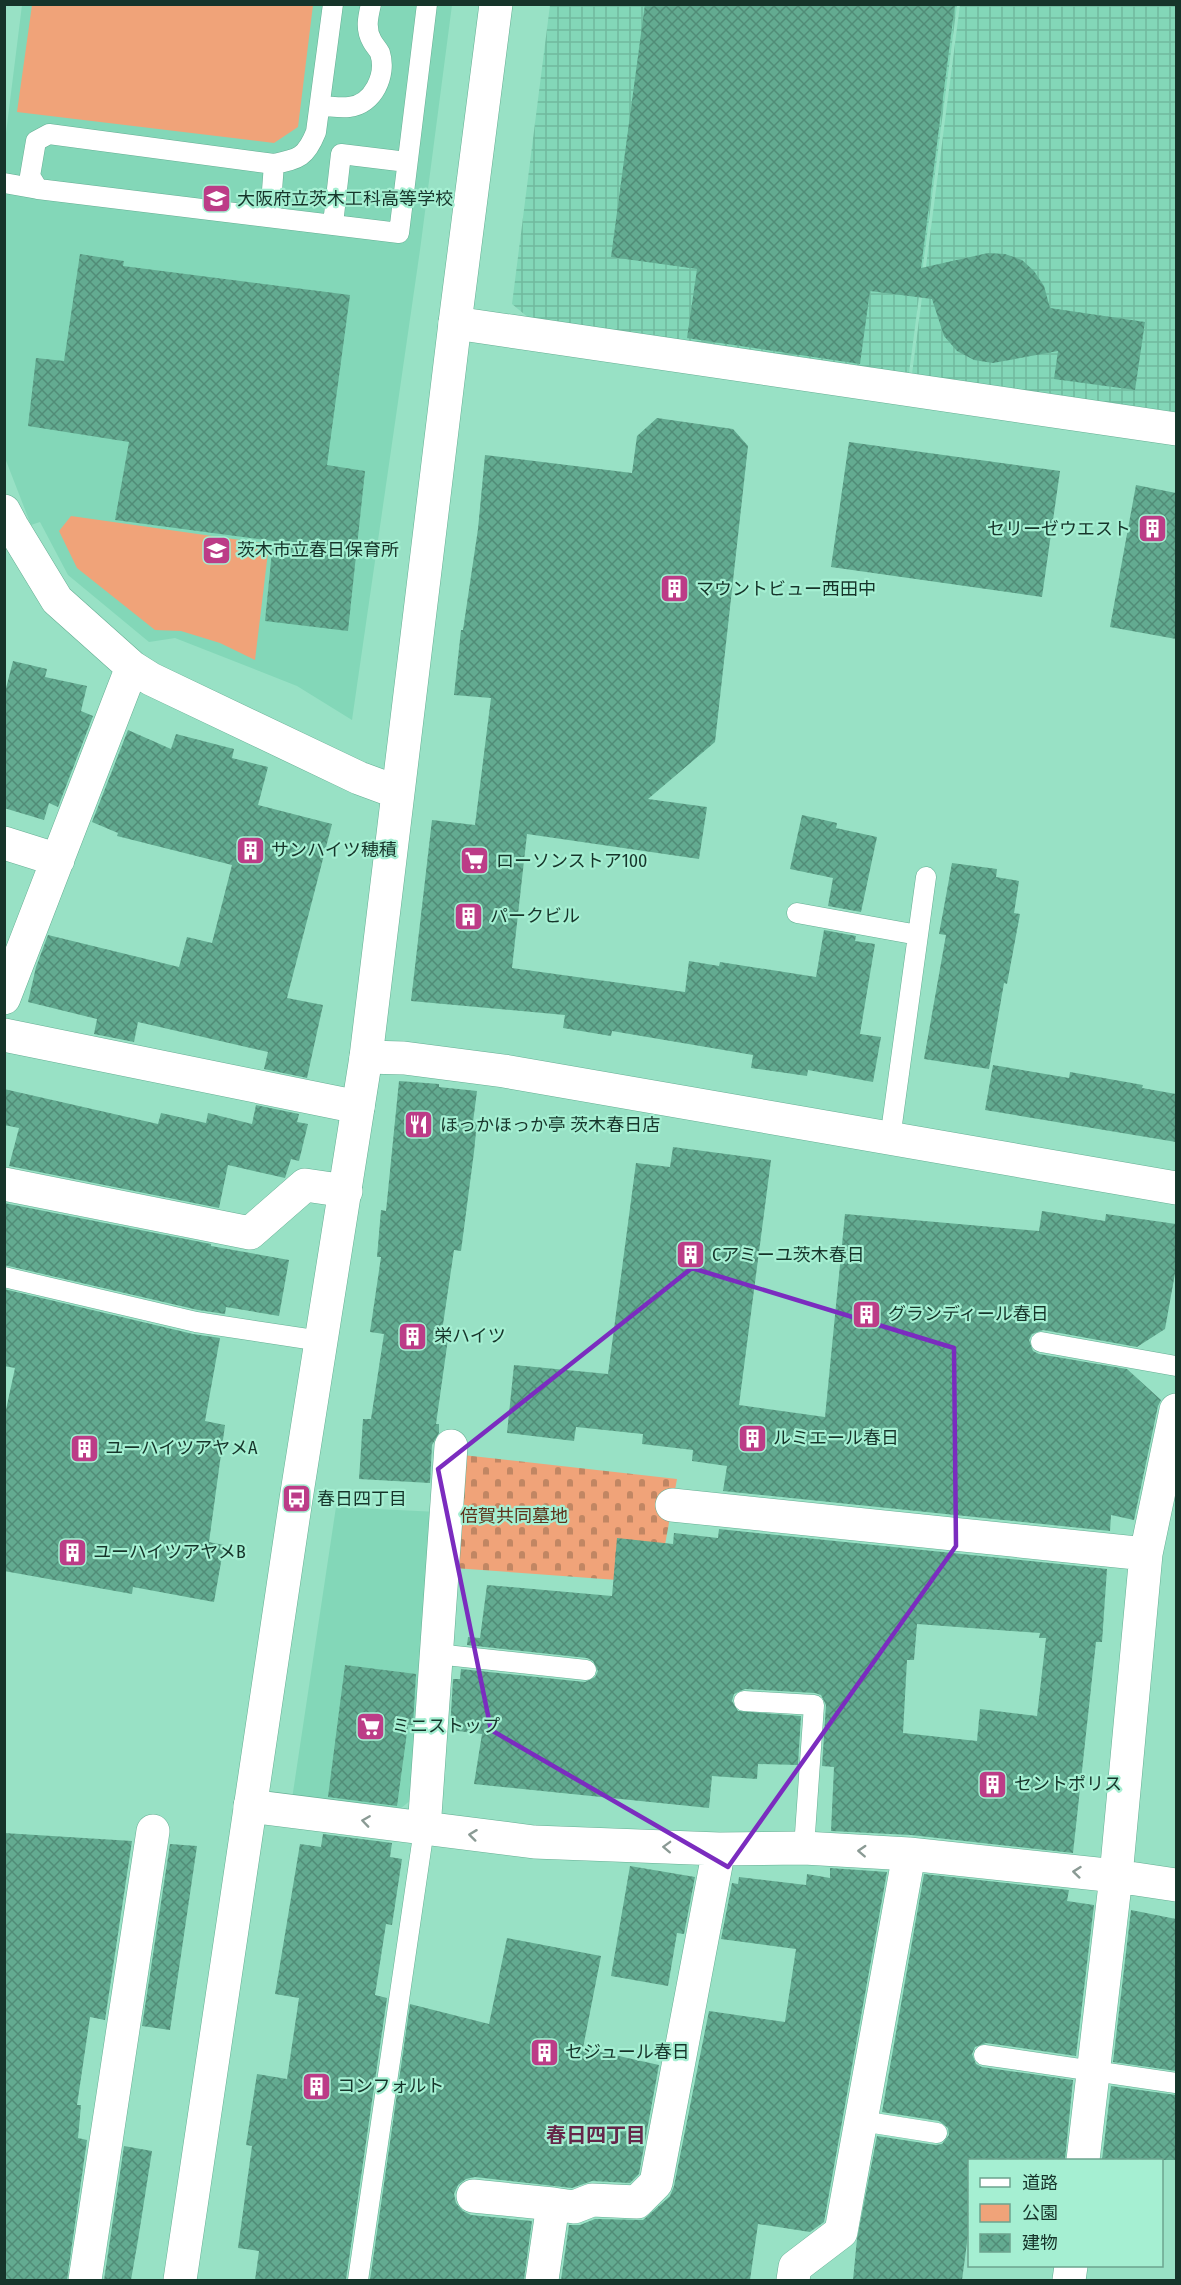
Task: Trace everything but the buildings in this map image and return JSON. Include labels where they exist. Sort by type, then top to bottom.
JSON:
[{"type":"street","points":[[180,2280],[250,1806],[366,1057],[496,4]]},
{"type":"street","points":[[455,323],[1176,429]]},
{"type":"street","points":[[4,511],[57,600],[132,667],[151,679],[359,778],[397,792]]},
{"type":"street","points":[[4,998],[132,667]]},
{"type":"street","points":[[4,843],[58,860]]},
{"type":"street","points":[[4,1035],[358,1107]]},
{"type":"street","points":[[366,1057],[404,1058],[504,1071],[1176,1188]]},
{"type":"street","points":[[4,1184],[250,1233],[305,1185],[346,1191]]},
{"type":"street","points":[[1083,2159],[1116,1876],[1146,1554],[1176,1410]]},
{"type":"street","points":[[424,1829],[451,1446]]},
{"type":"street","points":[[672,1505],[1146,1554]]},
{"type":"street","points":[[250,1806],[534,1842],[719,1849],[804,1848],[909,1854],[1116,1876],[1176,1885]]},
{"type":"street","points":[[85,2280],[153,1831]]},
{"type":"street","points":[[473,2196],[574,2207],[592,2200],[638,2202],[656,2183],[719,1849]]},
{"type":"street","points":[[793,2280],[795,2267],[841,2232],[909,1854]]},
{"type":"street","points":[[542,2280],[553,2204]]},
{"type":"lane","points":[[38,189],[30,176],[36,141],[49,134],[274,165],[296,160],[310,145],[316,132],[333,4]]},
{"type":"lane","points":[[320,106],[351,107],[369,98],[377,87],[381,70],[380,53],[370,39],[367,22],[371,4]]},
{"type":"lane","points":[[4,183],[399,233],[427,4]]},
{"type":"lane","points":[[333,224],[341,154],[407,162]]},
{"type":"lane","points":[[270,217],[274,165]]},
{"type":"lane","points":[[890,1139],[926,877]]},
{"type":"lane","points":[[797,913],[918,935]]},
{"type":"lane","points":[[4,1277],[196,1322],[321,1341]]},
{"type":"lane","points":[[1041,1342],[1176,1366]]},
{"type":"lane","points":[[436,1654],[586,1670]]},
{"type":"lane","points":[[744,1701],[814,1705],[804,1848]]},
{"type":"lane","points":[[358,2280],[424,1829]]},
{"type":"lane","points":[[984,2055],[1176,2084]]},
{"type":"lane","points":[[861,2121],[937,2133]]},
{"type":"highlighted area","points":[[692,1268],[954,1348],[956,1546],[728,1867],[491,1730],[438,1469]]},
{"type":"shaded area","name":"大阪府立茨木工科高等学校","points":[[22,5],[452,5],[420,250],[352,720],[297,686],[175,638],[149,642],[68,575],[40,522],[31,525],[5,458],[4,149]]},
{"type":"shaded area","points":[[550,5],[957,5],[909,373],[530,319],[512,304]]},
{"type":"shaded area","points":[[960,5],[1176,5],[1176,412],[912,374]]},
{"type":"shaded area","points":[[336,1507],[438,1512],[412,1799],[400,1809],[292,1799]]},
{"type":"green space","points":[[32,5],[313,5],[298,127],[274,143],[17,112]]},
{"type":"green space","points":[[71,516],[269,544],[255,660],[220,643],[181,631],[155,630],[77,568],[59,531]]},
{"type":"green space","name":"倍賀共同墓地","points":[[463,1455],[677,1479],[658,1583],[454,1568]]},
{"type":"place","name":"大阪府立茨木工科高等学校","points":[[216,199]]},
{"type":"place","name":"セリーゼウエスト","points":[[1152,529]]},
{"type":"place","name":"茨木市立春日保育所","points":[[216,550]]},
{"type":"place","name":"マウントビュー西田中","points":[[675,589]]},
{"type":"place","name":"サンハイツ穂積","points":[[250,850]]},
{"type":"place","name":"ローソンストア100","points":[[475,861]]},
{"type":"place","name":"パークビル","points":[[469,916]]},
{"type":"place","name":"ほっかほっか亭 茨木春日店","points":[[419,1125]]},
{"type":"place","name":"Cアミーユ茨木春日","points":[[691,1255]]},
{"type":"place","name":"グランディール春日","points":[[867,1314]]},
{"type":"place","name":"栄ハイツ","points":[[413,1336]]},
{"type":"place","name":"ルミエール春日","points":[[752,1438]]},
{"type":"place","name":"ユーハイツアヤメA","points":[[84,1448]]},
{"type":"place","name":"春日四丁目","points":[[296,1499]]},
{"type":"place","name":"ユーハイツアヤメB","points":[[72,1552]]},
{"type":"place","name":"ミニストップ","points":[[371,1726]]},
{"type":"place","name":"セントポリス","points":[[993,1784]]},
{"type":"place","name":"セジュール春日","points":[[544,2052]]},
{"type":"place","name":"コンフォルト","points":[[316,2086]]},
{"type":"district","name":"春日四丁目","points":[[596,2135]]}]
